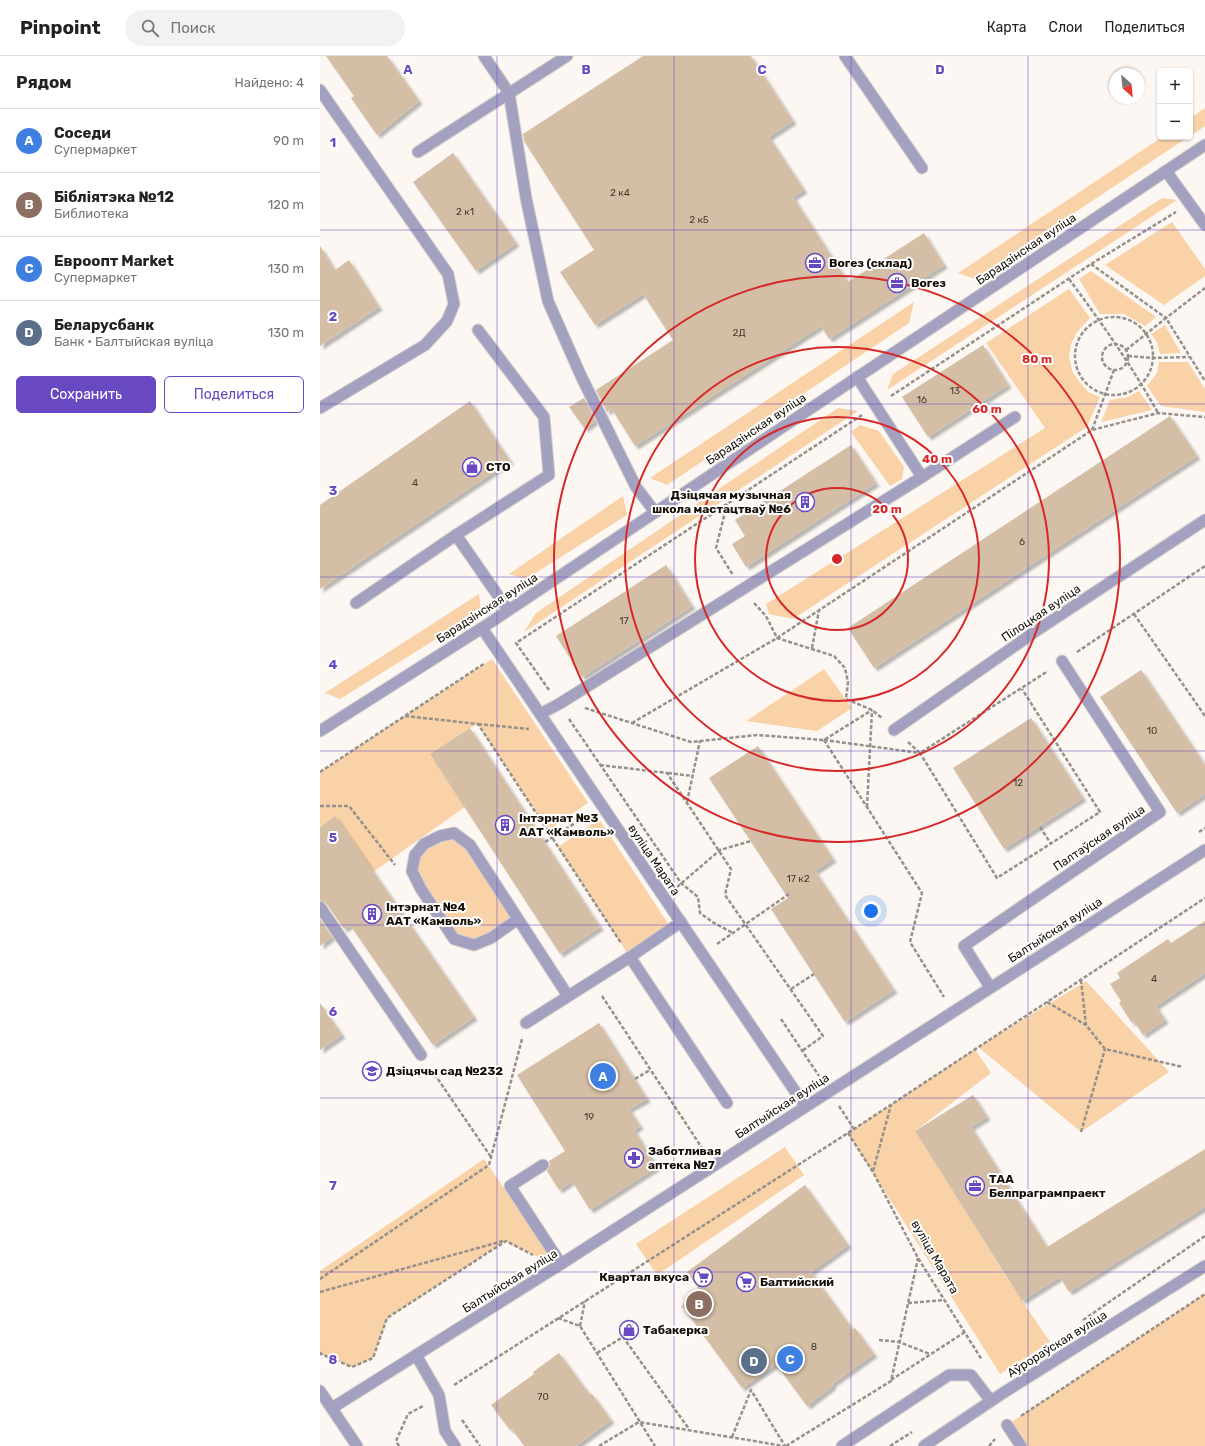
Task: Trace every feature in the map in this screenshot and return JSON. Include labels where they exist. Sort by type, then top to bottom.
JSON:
[{"type":"street","points":[[484,56],[510,93],[526,198],[548,301],[581,376],[636,487],[655,512]]},
{"type":"street","points":[[418,152],[567,56]]},
{"type":"street","points":[[845,56],[922,168]]},
{"type":"street","points":[[320,90],[448,274],[454,304],[447,321],[425,345],[320,408]]},
{"type":"street","name":"Барадзінская вуліца","points":[[320,731],[482,628],[1205,145]]},
{"type":"street","points":[[1166,171],[1205,225]]},
{"type":"street","points":[[356,603],[456,535],[549,475],[544,417],[478,330]]},
{"type":"street","points":[[857,377],[922,477]]},
{"type":"street","points":[[543,719],[562,709],[742,590],[1015,417]]},
{"type":"street","name":"Пілоцкая вуліца","points":[[894,730],[1039,629],[1205,520]]},
{"type":"street","points":[[456,535],[508,610]]},
{"type":"street","name":"вуліца Марата","points":[[482,628],[805,1106]]},
{"type":"street","name":"Палтаўская вуліца","points":[[990,987],[964,946],[1160,812],[1062,662]]},
{"type":"street","points":[[518,919],[491,938],[474,945],[454,939],[421,889],[412,871],[416,855],[424,844],[440,836],[454,833],[470,845],[568,996]]},
{"type":"street","name":"Балтыйская вуліца","points":[[332,1408],[561,1264],[1205,850]]},
{"type":"street","points":[[320,907],[421,1055]]},
{"type":"street","points":[[526,1023],[630,957],[680,922]]},
{"type":"street","points":[[630,957],[727,1102]]},
{"type":"street","points":[[543,1165],[510,1186],[561,1264]]},
{"type":"street","name":"Аўрораўская вуліца","points":[[924,1446],[991,1401],[1205,1266]]},
{"type":"street","points":[[416,1355],[439,1395],[445,1432],[455,1446]]},
{"type":"street","points":[[842,1446],[949,1375],[971,1375],[991,1401]]},
{"type":"street","points":[[320,1391],[357,1446]]},
{"type":"street","points":[[1007,1425],[1021,1446]]},
{"type":"path","points":[[1091,264],[1166,318],[1205,381]]},
{"type":"path","points":[[1068,279],[1099,321],[1141,383],[1158,413]]},
{"type":"path","points":[[1126,350],[1205,288]]},
{"type":"path","points":[[1108,318],[1119,318],[1135,324],[1145,334],[1151,347],[1152,358],[1146,378],[1141,383],[1129,392],[1117,395],[1105,394],[1094,390],[1084,382],[1078,372],[1075,360],[1076,348],[1080,337],[1087,328],[1108,318]]},
{"type":"path","points":[[1114,344],[1121,345],[1126,350],[1128,356],[1122,367],[1114,370],[1106,367],[1103,363],[1102,355],[1105,347],[1114,344]]},
{"type":"path","points":[[1128,356],[1152,358],[1189,357]]},
{"type":"path","points":[[1092,430],[1114,370]]},
{"type":"path","points":[[632,723],[777,638],[1092,430],[1158,413],[1205,417]]},
{"type":"path","points":[[727,504],[716,548],[742,590],[766,616],[777,638],[834,656],[845,668],[848,682],[846,699],[872,710],[920,753],[997,878],[1100,812],[1022,689]]},
{"type":"path","points":[[562,709],[579,706],[691,742],[757,735],[824,740],[920,753],[1022,689],[1205,566]]},
{"type":"path","points":[[812,648],[819,610]]},
{"type":"path","points":[[1134,614],[1205,716]]},
{"type":"path","points":[[516,643],[681,883],[698,897],[700,913],[714,923],[733,933]]},
{"type":"path","points":[[320,772],[492,659]]},
{"type":"path","points":[[824,740],[872,710]]},
{"type":"path","points":[[867,808],[872,710]]},
{"type":"path","points":[[405,716],[539,729],[543,719]]},
{"type":"path","points":[[478,724],[630,957]]},
{"type":"path","points":[[824,740],[922,893],[910,942],[944,997]]},
{"type":"path","points":[[687,802],[700,741]]},
{"type":"path","points":[[600,765],[693,776]]},
{"type":"path","points":[[667,773],[720,850],[731,869],[725,894],[823,1036],[802,1050]]},
{"type":"path","points":[[320,806],[350,806],[398,870],[412,871]]},
{"type":"path","points":[[545,842],[593,811]]},
{"type":"path","points":[[1040,827],[1051,844]]},
{"type":"path","points":[[675,888],[720,850],[751,841]]},
{"type":"path","points":[[715,945],[789,894]]},
{"type":"path","points":[[399,1446],[396,1441],[408,1414],[848,1133],[1205,898]]},
{"type":"path","points":[[791,989],[814,974]]},
{"type":"path","points":[[1081,980],[1086,1025]]},
{"type":"path","points":[[607,990],[600,994],[705,1153]]},
{"type":"path","points":[[938,1001],[950,993]]},
{"type":"path","points":[[1046,1002],[1086,1025],[1105,1049],[1183,1067]]},
{"type":"path","points":[[781,1019],[820,1078],[796,1093]]},
{"type":"path","points":[[320,1279],[489,1165],[526,1023]]},
{"type":"path","points":[[1081,1132],[1105,1049]]},
{"type":"path","points":[[421,1055],[491,1157]]},
{"type":"path","points":[[634,1079],[650,1070]]},
{"type":"path","points":[[829,1091],[854,1129]]},
{"type":"path","points":[[873,1172],[891,1105]]},
{"type":"path","name":"вуліца Марата","points":[[848,1133],[873,1172],[918,1258],[985,1365]]},
{"type":"path","points":[[1082,1320],[1205,1236]]},
{"type":"path","points":[[320,1292],[506,1241],[540,1258],[552,1250]]},
{"type":"path","points":[[320,1352],[321,1354],[352,1367],[373,1358],[387,1318],[506,1241]]},
{"type":"path","points":[[891,1381],[918,1258]]},
{"type":"path","points":[[1007,1425],[1205,1294]]},
{"type":"path","points":[[908,1303],[944,1300]]},
{"type":"path","points":[[580,1326],[585,1301]]},
{"type":"path","points":[[558,1318],[580,1326],[655,1446]]},
{"type":"path","points":[[599,1446],[639,1422],[785,1446],[891,1381],[965,1332]]},
{"type":"path","points":[[597,1353],[623,1337],[689,1430]]},
{"type":"path","points":[[879,1340],[899,1342],[931,1355]]},
{"type":"path","points":[[454,1385],[456,1392]]},
{"type":"path","points":[[732,1437],[751,1390],[785,1446]]},
{"type":"path","points":[[461,1415],[463,1422],[480,1446]]},
{"type":"shaded area","points":[[1205,108],[1205,126],[1193,134],[1193,116]]},
{"type":"shaded area","points":[[1158,140],[1184,140],[975,279],[958,273]]},
{"type":"shaded area","points":[[1162,198],[1177,200],[887,390],[893,374]]},
{"type":"shaded area","points":[[1172,222],[1205,269],[1205,276],[1164,305],[1105,265]]},
{"type":"shaded area","points":[[1091,271],[1156,317],[1145,326],[1124,314],[1100,314],[1079,279]]},
{"type":"shaded area","points":[[1069,289],[1090,318],[1077,332],[1071,344],[1069,357],[1073,373],[1088,392],[1100,397],[1087,427],[793,619],[769,614],[766,604],[1045,428],[986,343]]},
{"type":"shaded area","points":[[914,302],[909,323],[667,485],[650,478]]},
{"type":"shaded area","points":[[1165,325],[1181,353],[1160,354],[1157,342],[1151,334]]},
{"type":"shaded area","points":[[1159,362],[1188,362],[1205,389],[1205,412],[1161,406],[1147,386],[1157,373]]},
{"type":"shaded area","points":[[1139,391],[1152,410],[1101,422],[1110,400],[1128,397]]},
{"type":"shaded area","points":[[838,408],[858,411],[524,632],[536,613]]},
{"type":"shaded area","points":[[860,425],[879,431],[904,467],[902,479],[890,486],[851,432]]},
{"type":"shaded area","points":[[623,496],[627,515],[526,579],[509,574]]},
{"type":"shaded area","points":[[479,594],[481,611],[340,699],[325,693]]},
{"type":"shaded area","points":[[492,659],[588,803],[548,830],[478,724],[430,754],[465,807],[373,872],[335,816],[320,827],[320,772]]},
{"type":"shaded area","points":[[824,669],[852,708],[817,731],[746,721]]},
{"type":"shaded area","points":[[599,819],[671,928],[630,957],[558,847]]},
{"type":"shaded area","points":[[452,839],[465,848],[511,918],[488,933],[474,939],[458,934],[426,886],[418,870],[420,858],[427,848],[442,840]]},
{"type":"shaded area","points":[[1086,981],[1169,1072],[1081,1132],[978,1047]]},
{"type":"shaded area","points":[[975,1049],[991,1073],[915,1131],[1009,1281],[1050,1342],[1000,1374],[848,1133]]},
{"type":"shaded area","points":[[785,1147],[804,1175],[657,1275],[636,1244]]},
{"type":"shaded area","points":[[484,1159],[548,1253],[540,1258],[505,1241],[387,1318],[373,1358],[352,1367],[321,1354],[320,1271]]},
{"type":"shaded area","points":[[1205,1294],[1205,1446],[1021,1446],[1007,1425]]},
{"type":"building","points":[[326,56],[387,56],[419,101],[377,135],[351,98],[354,96]]},
{"type":"building","points":[[643,56],[751,56],[793,121],[769,137],[804,190],[793,197],[848,282],[924,233],[944,265],[829,339],[821,326],[635,446],[611,408],[607,412],[596,390],[673,340],[643,294],[595,325],[560,272],[594,250],[524,141],[523,134]]},
{"type":"building","points":[[453,153],[516,243],[476,271],[413,182]]},
{"type":"building","points":[[320,246],[335,270],[349,260],[379,307],[320,346]]},
{"type":"building","points":[[983,345],[1008,385],[928,437],[902,397]]},
{"type":"building","points":[[584,398],[595,421],[585,429],[569,407]]},
{"type":"building","points":[[470,401],[510,461],[320,589],[320,505]]},
{"type":"building","points":[[1170,416],[1197,456],[874,668],[848,628]]},
{"type":"building","name":"Дзіцячая музычная школа мастацтваў №6","points":[[851,445],[876,483],[746,567],[732,544],[745,536],[735,520]]},
{"type":"building","points":[[666,565],[692,606],[582,677],[556,636]]},
{"type":"building","points":[[1141,670],[1205,765],[1205,794],[1177,813],[1100,697]]},
{"type":"building","points":[[1031,718],[1083,798],[1004,849],[953,768]]},
{"type":"building","name":"Інтэрнат №3 ААТ «Камволь»","points":[[470,728],[600,927],[560,954],[430,754]]},
{"type":"building","points":[[758,746],[833,859],[815,871],[894,990],[845,1022],[771,909],[788,898],[709,778]]},
{"type":"building","name":"Інтэрнат №4 ААТ «Камволь»","points":[[335,816],[474,1017],[433,1045],[350,925],[344,929],[326,903],[320,900],[320,827]]},
{"type":"building","points":[[320,919],[332,937],[320,946]]},
{"type":"building","points":[[1205,921],[1205,973],[1156,1006],[1165,1020],[1143,1035],[1134,1021],[1132,1023],[1119,1003],[1121,1001],[1110,984],[1120,978],[1117,973],[1168,939],[1171,943]]},
{"type":"building","points":[[320,1003],[342,1035],[320,1050]]},
{"type":"building","points":[[599,1023],[647,1099],[629,1109],[640,1126],[634,1130],[657,1167],[590,1210],[572,1181],[559,1190],[547,1171],[550,1165],[549,1161],[565,1151],[517,1075]]},
{"type":"building","points":[[973,1095],[987,1117],[971,1127],[1047,1247],[1205,1149],[1205,1207],[1069,1292],[1060,1277],[1022,1301],[915,1131]]},
{"type":"building","name":"Балтийский","points":[[805,1185],[848,1245],[811,1272],[853,1330],[855,1328],[874,1354],[832,1384],[833,1386],[807,1406],[776,1364],[742,1388],[682,1306],[701,1292],[687,1272]]},
{"type":"building","points":[[559,1353],[590,1395],[592,1394],[611,1420],[576,1446],[524,1446],[512,1429],[510,1430],[491,1405],[534,1374],[533,1372]]},
{"type":"place","name":"Вогез (склад)","points":[[815,263]]},
{"type":"place","name":"Вогез","points":[[897,283]]},
{"type":"place","name":"СТО","points":[[472,467]]},
{"type":"place","name":"Дзіцячая музычная школа мастацтваў №6","points":[[805,502]]},
{"type":"place","name":"Інтэрнат №3 ААТ «Камволь»","points":[[505,825]]},
{"type":"place","name":"Інтэрнат №4 ААТ «Камволь»","points":[[372,914]]},
{"type":"place","name":"Дзіцячы сад №232","points":[[372,1071]]},
{"type":"place","name":"Соседи","points":[[603,1076]]},
{"type":"place","name":"Заботливая аптека №7","points":[[634,1158]]},
{"type":"place","name":"ТАА Белпрагрампраект","points":[[975,1186]]},
{"type":"place","name":"Квартал вкуса","points":[[703,1277]]},
{"type":"place","name":"Балтийский","points":[[746,1282]]},
{"type":"place","name":"Бібліятэка №12","points":[[699,1304]]},
{"type":"place","name":"Табакерка","points":[[629,1330]]},
{"type":"place","name":"Евроопт Market","points":[[790,1359]]},
{"type":"place","name":"Беларусбанк","points":[[754,1361]]}]
